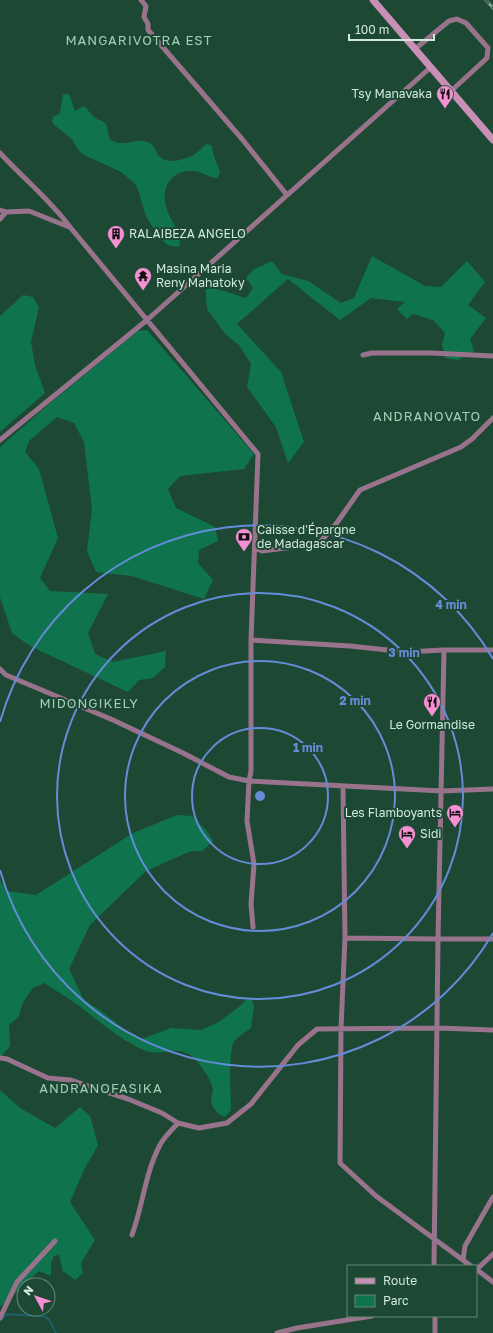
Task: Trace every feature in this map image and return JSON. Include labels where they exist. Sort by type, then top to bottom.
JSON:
[{"type":"main road","points":[[373,0],[493,140]]},
{"type":"street","points":[[140,0],[146,6],[144,18],[148,24],[148,30],[242,139],[287,196]]},
{"type":"street","points":[[415,49],[449,21],[457,19],[466,23],[488,48],[487,58],[451,91]]},
{"type":"street","points":[[0,440],[147,320],[431,67]]},
{"type":"street","points":[[0,152],[17,171],[58,210],[70,227],[258,454],[251,640],[251,771],[247,821],[254,864],[251,904],[253,927]]},
{"type":"street","points":[[0,210],[6,212],[29,211],[70,227]]},
{"type":"street","points":[[0,219],[6,212]]},
{"type":"street","points":[[363,355],[372,353],[431,353],[493,356]]},
{"type":"street","points":[[255,548],[262,551],[316,544],[321,541],[336,524],[360,490],[461,447],[472,439],[493,418]]},
{"type":"street","points":[[251,640],[350,646],[406,652],[493,650]]},
{"type":"street","points":[[434,1265],[438,939],[444,650]]},
{"type":"street","points":[[0,669],[6,675],[112,720],[183,753],[229,777],[249,782],[442,791],[493,789]]},
{"type":"street","points":[[344,787],[344,938],[340,1028],[340,1163],[376,1196],[470,1265]]},
{"type":"street","points":[[344,938],[493,938]]},
{"type":"street","points":[[0,1058],[7,1059],[48,1078],[70,1080],[128,1099],[162,1113],[178,1123],[199,1128],[227,1123],[251,1104],[298,1045],[317,1029],[438,1028],[493,1030]]},
{"type":"street","points":[[132,1235],[139,1215],[150,1167],[161,1143],[178,1123]]},
{"type":"street","points":[[462,1260],[465,1246],[493,1197]]},
{"type":"street","points":[[0,1318],[17,1282],[55,1241]]},
{"type":"street","points":[[477,1269],[493,1254]]},
{"type":"street","points":[[477,1271],[493,1282]]},
{"type":"street","points":[[277,1333],[297,1328],[366,1317]]},
{"type":"street","points":[[435,1317],[435,1333]]},
{"type":"green space","points":[[63,94],[69,94],[75,111],[84,106],[95,118],[105,123],[111,140],[118,143],[137,141],[151,143],[158,155],[165,160],[174,161],[184,159],[194,155],[206,144],[211,145],[220,172],[218,178],[195,171],[185,171],[173,177],[167,186],[165,201],[169,216],[181,236],[179,247],[166,244],[157,234],[146,216],[137,187],[134,183],[121,172],[82,154],[72,139],[53,124],[53,117],[60,113]]},
{"type":"green space","points":[[372,256],[425,286],[441,287],[467,261],[485,282],[468,305],[486,318],[470,339],[474,351],[458,360],[445,358],[442,344],[445,333],[433,320],[413,314],[407,319],[397,309],[405,302],[371,298],[340,320],[288,279],[237,324],[281,372],[304,442],[288,463],[276,427],[247,387],[251,364],[239,345],[226,335],[207,309],[205,285],[246,298],[253,288],[246,278],[253,270],[272,261],[282,274],[308,281],[341,303],[354,298]]},
{"type":"green space","points":[[23,295],[33,297],[39,307],[31,342],[35,365],[45,393],[1,431],[0,316]]},
{"type":"green space","points":[[147,330],[254,454],[244,469],[180,476],[168,489],[176,508],[215,527],[218,541],[199,550],[198,563],[213,580],[204,599],[132,576],[96,572],[87,551],[92,509],[84,442],[74,423],[57,417],[29,441],[25,452],[39,469],[58,538],[40,578],[50,591],[108,594],[88,633],[95,654],[113,662],[166,651],[165,667],[153,678],[139,680],[128,692],[30,646],[12,633],[0,597],[0,447],[49,404],[138,331]]},
{"type":"green space","points":[[177,815],[192,816],[206,830],[213,841],[202,851],[191,851],[146,871],[90,925],[69,969],[83,998],[131,1035],[142,1039],[171,1028],[201,1030],[219,1022],[248,998],[252,999],[254,1007],[251,1028],[234,1042],[232,1047],[230,1064],[231,1110],[225,1117],[215,1110],[211,1102],[213,1090],[210,1081],[201,1066],[190,1055],[180,1051],[151,1052],[137,1047],[44,983],[33,988],[23,1002],[19,1016],[11,1024],[9,1023],[10,1046],[0,1058],[0,880],[7,891],[36,895],[133,833]]},
{"type":"green space","points":[[0,1090],[20,1108],[55,1128],[80,1107],[90,1116],[98,1145],[85,1168],[70,1202],[95,1240],[81,1263],[83,1273],[75,1280],[63,1271],[59,1255],[54,1256],[51,1263],[51,1276],[39,1271],[32,1277],[16,1277],[16,1292],[0,1307]]},
{"type":"waterway","points":[[0,1321],[7,1314],[43,1316],[49,1320],[56,1333]]},
{"type":"railway","points":[[486,0],[493,8]]},
{"type":"place","name":"Tsy Manavaka","points":[[445,109]]},
{"type":"place","name":"RALAIBEZA ANGELO","points":[[116,249]]},
{"type":"place","name":"Masina Maria Reny Mahatoky","points":[[143,291]]},
{"type":"place","name":"Caisse d'Épargne de Madagascar","points":[[244,552]]},
{"type":"place","name":"Le Gormandise","points":[[432,717]]},
{"type":"place","name":"Les Flamboyants","points":[[455,828]]},
{"type":"place","name":"Sidi","points":[[407,849]]},
{"type":"district","name":"MANGARIVOTRA EST","points":[[139,40]]},
{"type":"district","name":"ANDRANOVATO","points":[[427,416]]},
{"type":"district","name":"MIDONGIKELY","points":[[89,703]]},
{"type":"district","name":"ANDRANOFASIKA","points":[[101,1088]]}]
